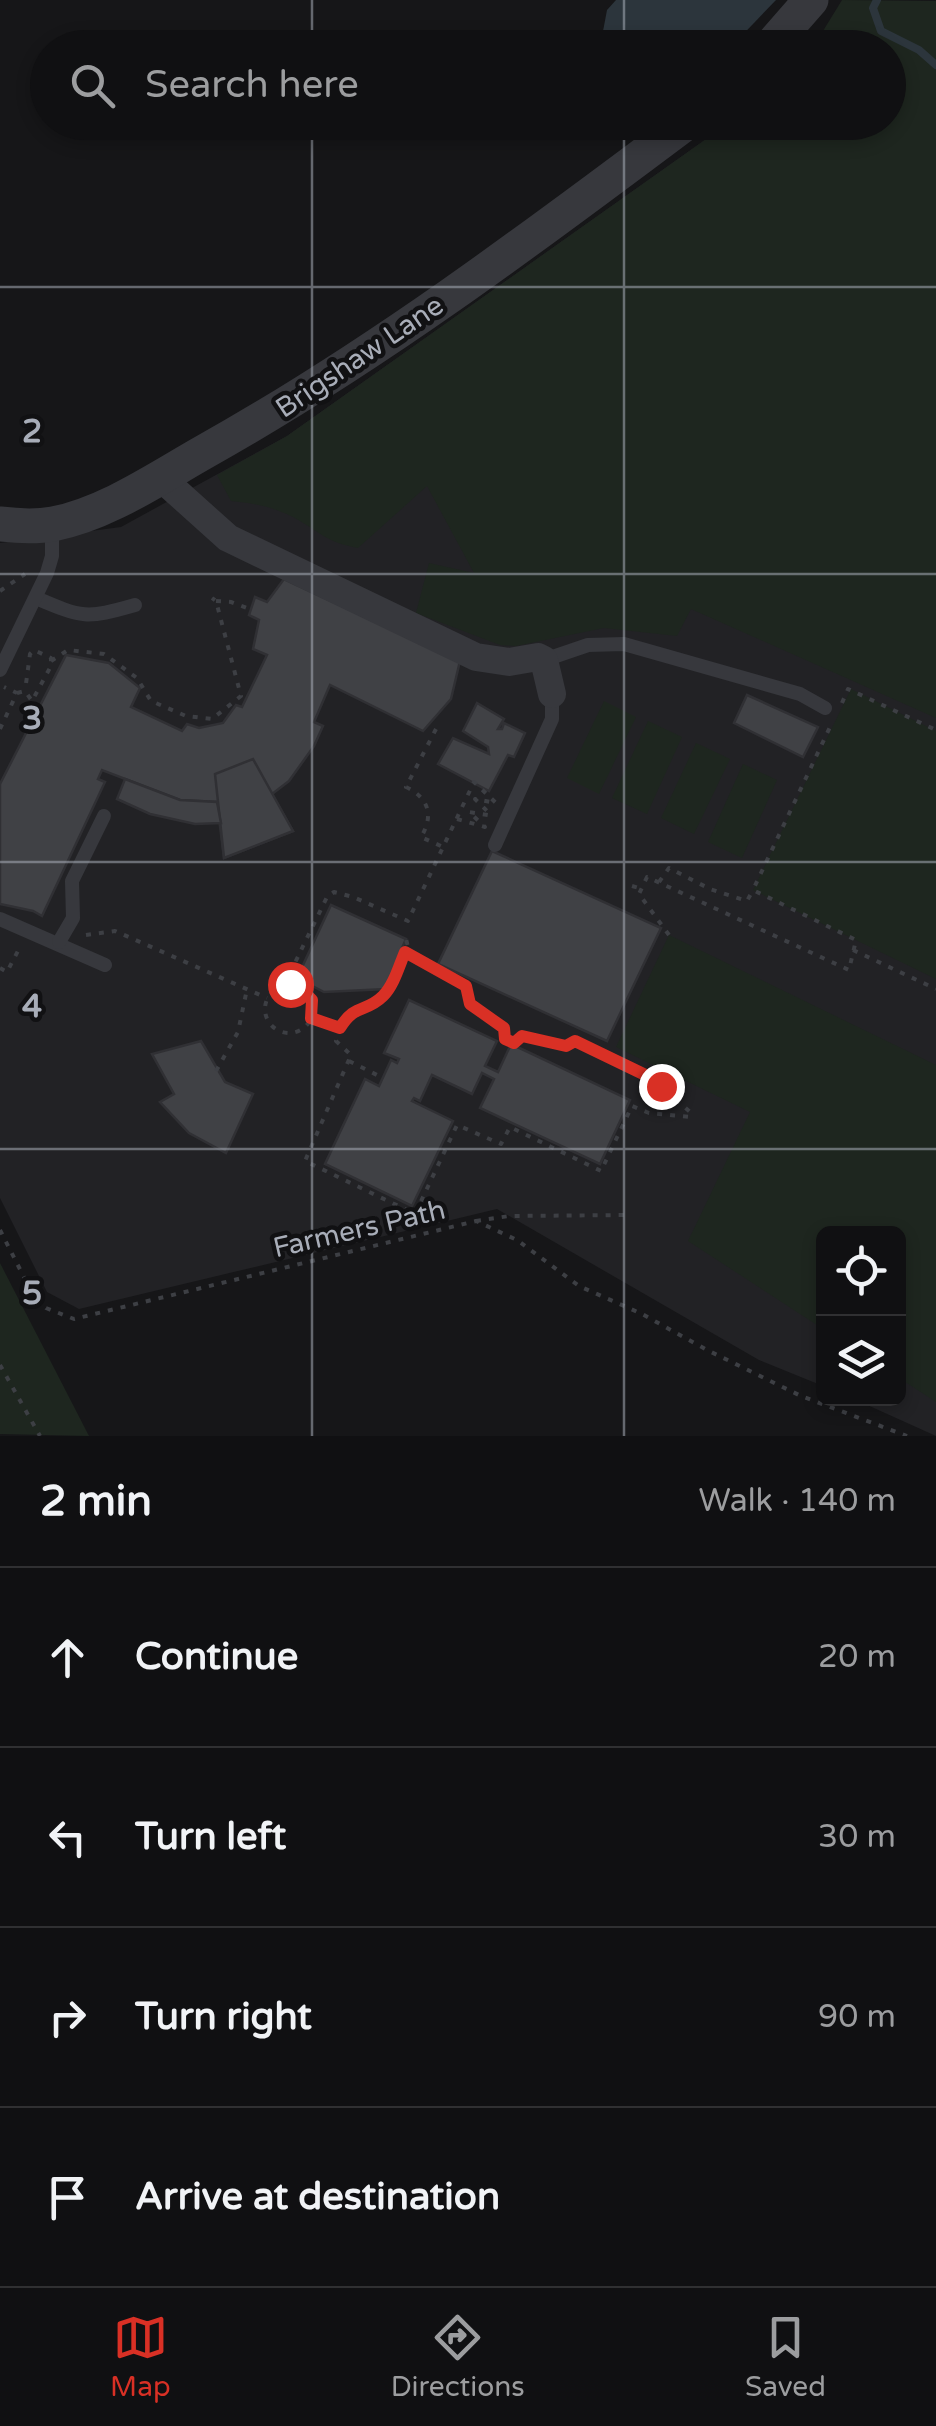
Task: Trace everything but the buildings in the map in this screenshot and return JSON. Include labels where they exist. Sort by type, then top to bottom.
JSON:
[{"type":"street","points":[[785,30],[812,0]]},
{"type":"street","name":"Brigshaw Lane","points":[[0,524],[52,524],[80,516],[160,477],[298,400],[662,140]]},
{"type":"street","points":[[160,477],[228,538],[476,657],[509,662],[538,657],[544,660],[552,694]]},
{"type":"lane","points":[[0,670],[52,556],[52,524]]},
{"type":"lane","points":[[36,598],[76,615],[102,614],[135,604]]},
{"type":"lane","points":[[544,660],[588,646],[624,644],[782,689],[825,708]]},
{"type":"lane","points":[[496,845],[552,718],[552,694]]},
{"type":"lane","points":[[62,937],[73,918],[72,881],[104,816]]},
{"type":"lane","points":[[0,919],[62,937],[105,965]]},
{"type":"path","points":[[51,661],[34,650],[30,654],[25,690],[32,701],[51,661],[68,650],[104,654],[138,678],[152,702],[186,716],[212,718],[240,696],[214,600],[250,609]]},
{"type":"path","points":[[0,685],[18,693]]},
{"type":"path","points":[[0,728],[18,693],[25,690]]},
{"type":"path","points":[[659,883],[669,868],[710,889],[747,901],[848,690],[936,730]]},
{"type":"path","points":[[436,730],[406,788],[423,798],[429,810],[427,828],[421,837],[443,848]]},
{"type":"path","points":[[290,984],[288,977],[327,896],[334,892],[353,896],[408,921],[474,782],[496,803],[475,799],[492,816],[469,812],[485,827],[457,819]]},
{"type":"path","points":[[670,936],[639,894],[647,878],[849,970],[856,940],[752,890]]},
{"type":"path","points":[[632,886],[642,889]]},
{"type":"path","points":[[62,937],[116,931],[266,998]]},
{"type":"path","points":[[405,952],[466,986],[470,1004],[504,1028],[505,1039],[514,1043],[522,1036],[566,1046],[575,1041],[662,1083],[690,1112],[690,1117],[650,1114],[632,1106],[601,1170],[510,1127],[501,1144],[458,1125],[415,1214],[305,1161],[351,1055],[336,1041],[340,1028],[350,1012],[385,994],[405,952],[406,939]]},
{"type":"path","points":[[853,950],[936,989]]},
{"type":"path","points":[[290,984],[299,987],[312,1000],[311,1018],[306,1026],[291,1033],[274,1029],[265,1015],[266,998],[272,990],[290,984]]},
{"type":"path","points":[[216,1070],[238,1032],[247,989]]},
{"type":"path","points":[[311,1018],[340,1028]]},
{"type":"path","points":[[349,1061],[383,1078]]},
{"type":"path","points":[[476,1221],[509,1216],[630,1214]]},
{"type":"path","name":"Farmers Path","points":[[0,1230],[30,1289],[46,1308],[74,1318],[476,1221],[517,1240],[579,1286],[642,1314],[692,1343],[802,1396],[907,1436]]},
{"type":"path","points":[[0,1365],[40,1436]]},
{"type":"shaded area","points":[[616,0],[776,0],[747,30],[603,30],[607,10]]},
{"type":"shaded area","points":[[842,0],[936,1],[936,718],[691,609],[677,636],[604,628],[516,646],[500,645],[416,613],[429,563],[474,573],[427,486],[358,548],[330,540],[278,511],[231,501],[217,475],[287,436],[705,140],[906,140],[906,30],[824,30]]},
{"type":"shaded area","points":[[936,102],[936,1436],[870,1406],[906,1406],[906,1226],[816,1226],[816,1383],[759,1360],[497,1209],[79,1309],[47,1292],[0,1198],[0,543],[121,527],[287,436],[705,140],[906,140],[906,114]]},
{"type":"shaded area","points":[[851,689],[936,731],[936,979],[753,890]]},
{"type":"shaded area","points":[[604,701],[636,717],[599,794],[567,778]]},
{"type":"shaded area","points":[[648,721],[682,737],[647,814],[612,798]]},
{"type":"shaded area","points":[[696,743],[730,759],[694,834],[661,818]]},
{"type":"shaded area","points":[[743,764],[777,780],[742,858],[708,842]]},
{"type":"shaded area","points":[[669,935],[936,1065],[936,1402],[906,1383],[906,1226],[816,1226],[816,1324],[688,1241],[750,1112],[616,1047]]},
{"type":"shaded area","points":[[0,1263],[89,1436],[0,1434]]},
{"type":"waterway","points":[[877,0],[873,8],[881,30]]},
{"type":"waterway","points":[[906,44],[936,65]]},
{"type":"route","points":[[290,984],[312,1000],[311,1018],[340,1028],[350,1012],[385,994],[405,952],[466,986],[470,1004],[504,1028],[505,1039],[514,1043],[522,1036],[566,1046],[575,1041],[662,1083],[661,1086]]}]
